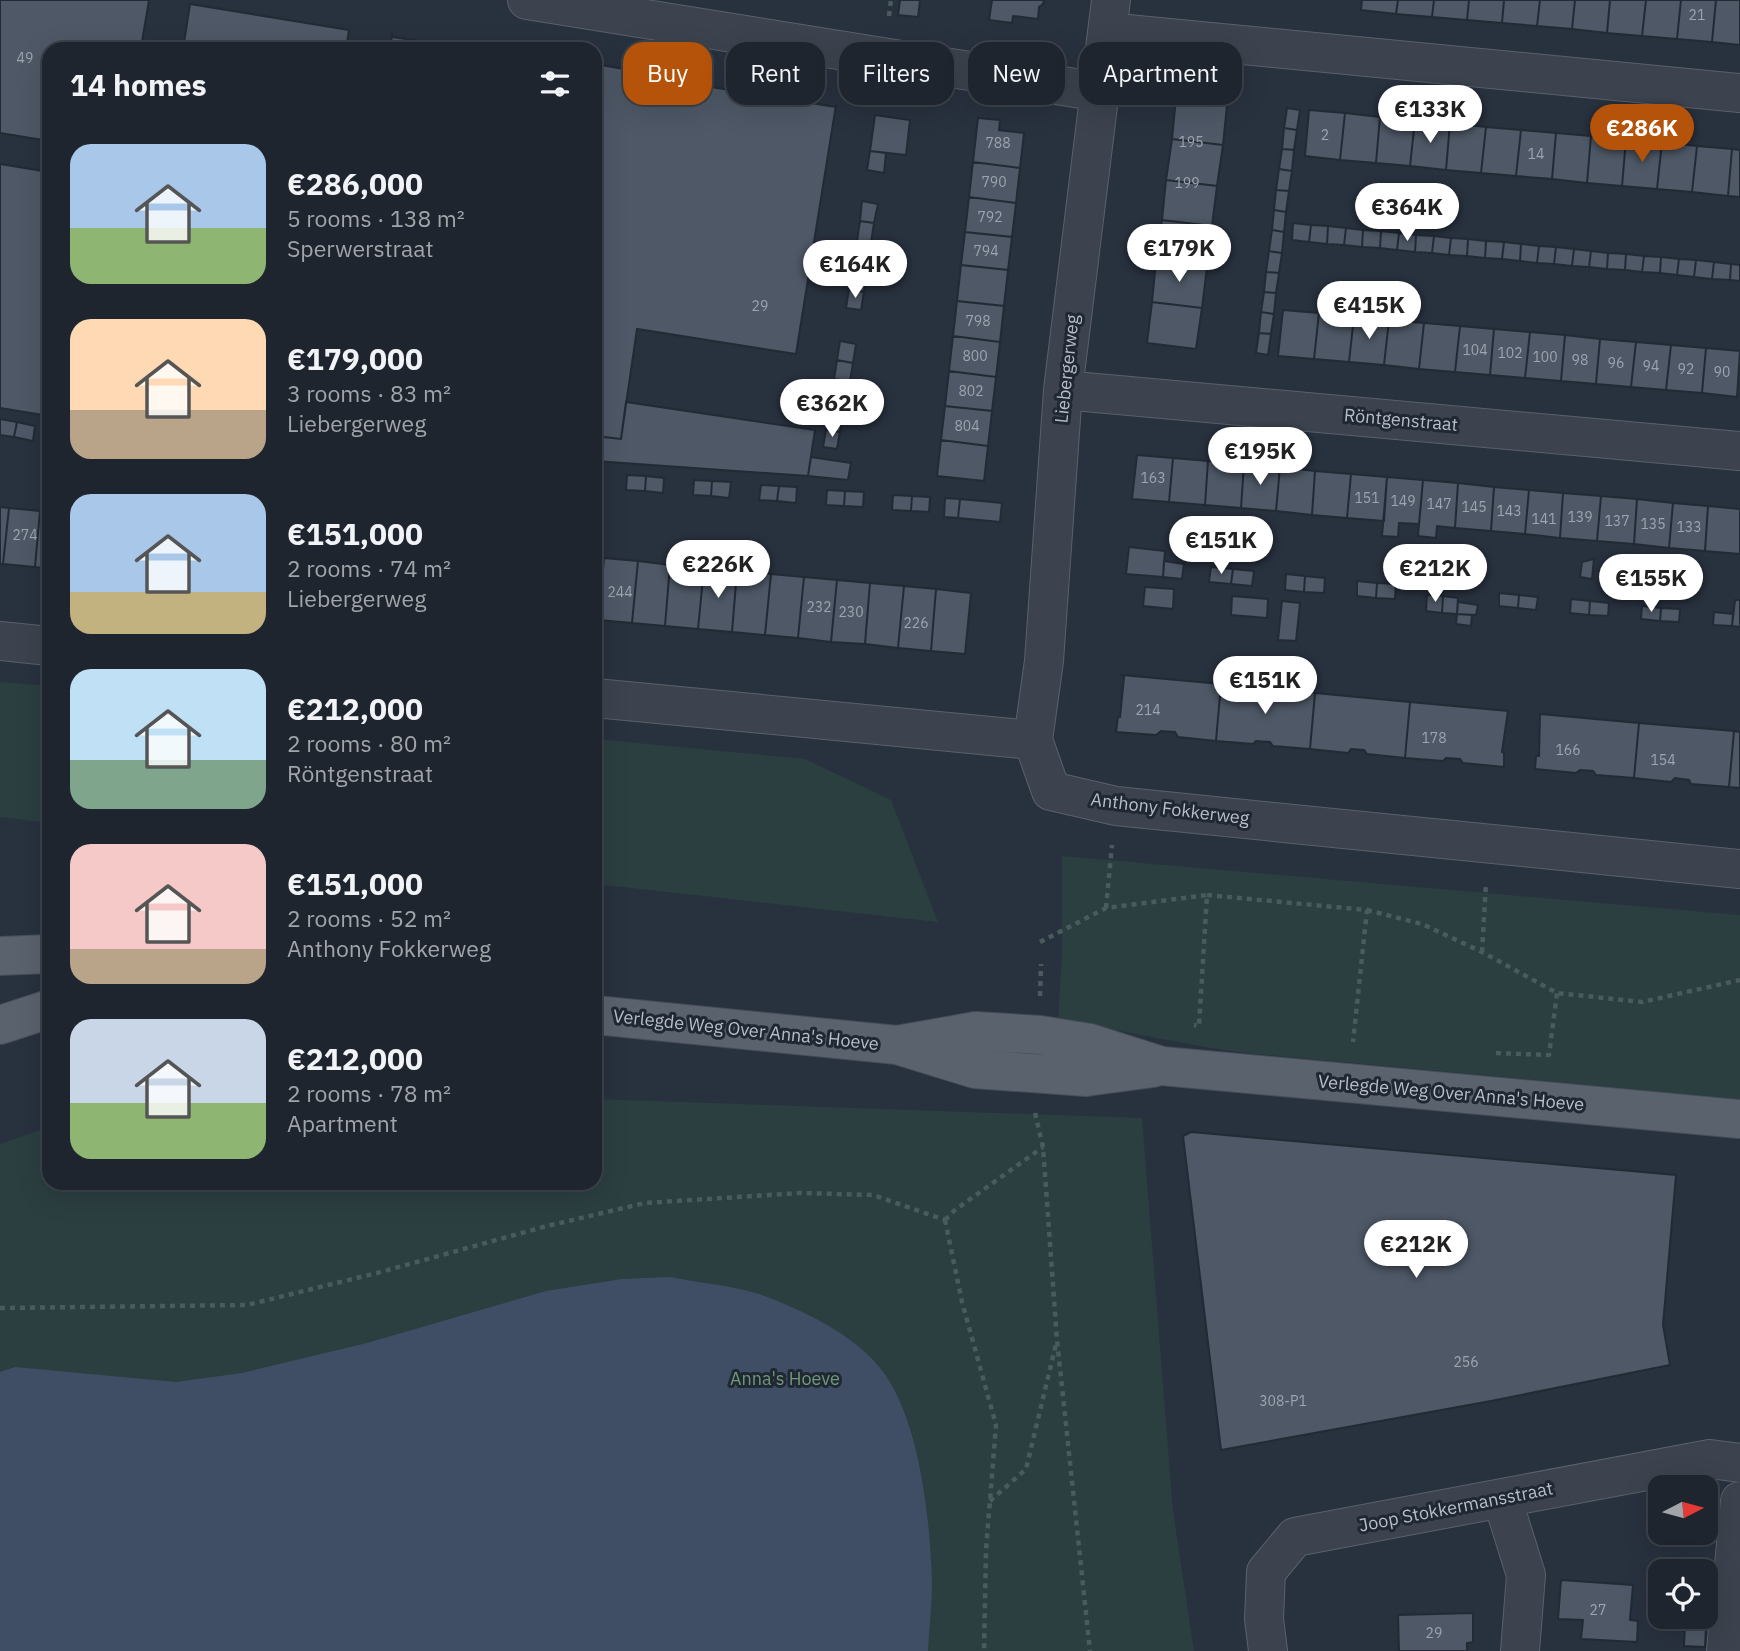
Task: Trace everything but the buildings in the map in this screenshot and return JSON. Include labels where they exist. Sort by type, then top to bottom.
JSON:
[{"type":"main road","points":[[0,956],[42,954]]},
{"type":"main road","points":[[0,1025],[42,1011]]},
{"type":"main road","name":"Verlegde Weg Over Anna's Hoeve","points":[[602,1017],[897,1045],[976,1031],[1040,1035],[1090,1043],[1162,1066],[1740,1119]]},
{"type":"street","points":[[527,0],[1079,89]]},
{"type":"street","points":[[1109,16],[1740,93]]},
{"type":"street","name":"Liebergerweg","points":[[1106,42],[1109,16]]},
{"type":"street","name":"Liebergerweg","points":[[1034,740],[1045,661],[1063,390],[1098,105]]},
{"type":"street","name":"Röntgenstraat","points":[[1063,390],[1740,451]]},
{"type":"street","points":[[0,641],[42,645]]},
{"type":"street","points":[[602,699],[1034,740]]},
{"type":"street","name":"Anthony Fokkerweg","points":[[1034,740],[1051,791],[1116,806],[1740,869]]},
{"type":"street","name":"Joop Stokkermansstraat","points":[[1268,1651],[1264,1619],[1266,1572],[1295,1537],[1710,1459],[1740,1463]]},
{"type":"street","points":[[1502,1498],[1526,1575],[1520,1651]]},
{"type":"street","points":[[1726,1651],[1740,1501]]},
{"type":"path","points":[[1106,908],[1116,806]]},
{"type":"path","points":[[1482,952],[1489,844]]},
{"type":"path","points":[[1199,1026],[1207,895]]},
{"type":"path","points":[[1040,942],[1106,908],[1207,895],[1367,910],[1422,924],[1482,952],[1557,993],[1642,1002],[1740,980]]},
{"type":"path","points":[[1353,1043],[1367,910]]},
{"type":"path","points":[[1494,1053],[1549,1055],[1557,993]]},
{"type":"path","points":[[1185,1024],[1212,1027]]},
{"type":"path","points":[[1340,1042],[1364,1044]]},
{"type":"path","points":[[1042,1136],[1057,1340],[1090,1651]]},
{"type":"path","points":[[945,1220],[1043,1147]]},
{"type":"path","points":[[0,1308],[247,1305],[645,1203],[800,1193],[873,1195],[945,1220]]},
{"type":"path","points":[[945,1220],[962,1302],[996,1425],[986,1550],[984,1651]]},
{"type":"path","points":[[989,1502],[1026,1469],[1057,1340]]},
{"type":"green space","points":[[0,682],[42,685],[42,822],[0,817]]},
{"type":"green space","points":[[602,740],[805,759],[891,800],[938,922],[602,885]]},
{"type":"green space","points":[[1062,856],[1740,915],[1740,1099],[1246,1053],[1058,1021],[1062,955]]},
{"type":"green space","name":"Anna's Hoeve","points":[[602,1099],[1142,1118],[1173,1511],[1194,1651],[0,1651],[0,1144],[42,1129],[42,1190],[602,1190]]},
{"type":"water","points":[[670,1277],[748,1291],[791,1307],[840,1333],[880,1368],[905,1413],[920,1470],[929,1529],[932,1582],[928,1651],[0,1651],[0,1372],[15,1367],[176,1382],[242,1373],[367,1343],[546,1291],[622,1279]]}]
